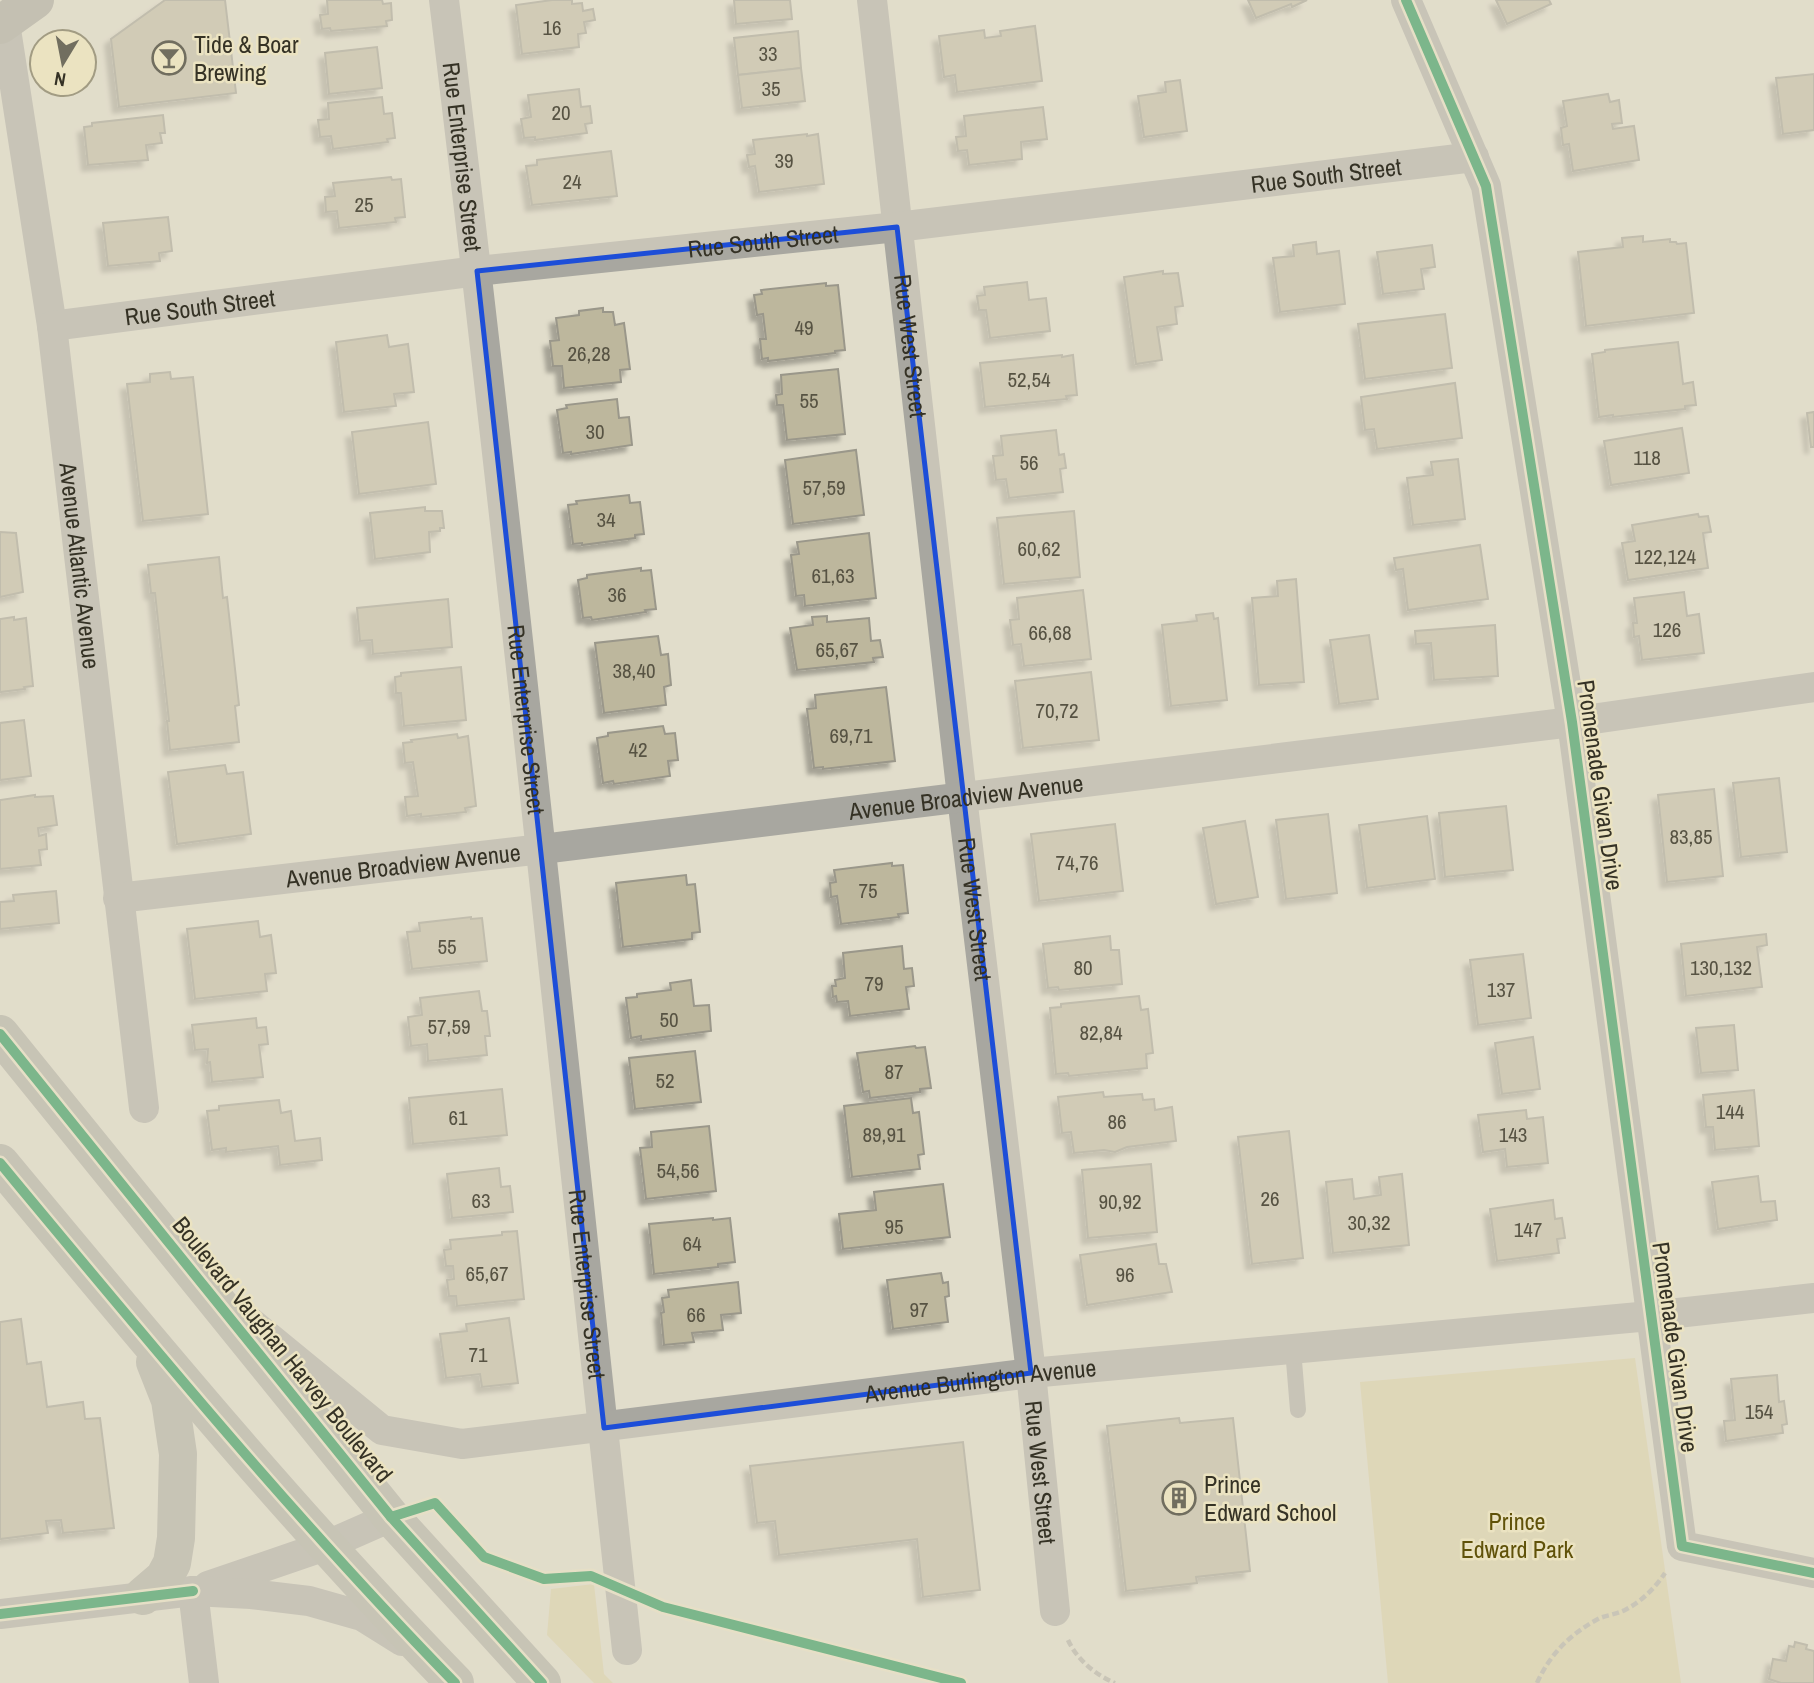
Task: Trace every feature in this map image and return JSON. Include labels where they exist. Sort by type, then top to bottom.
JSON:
[{"type":"main road","points":[[2,24],[35,0]]},
{"type":"main road","name":"Boulevard Vaughan Harvey Boulevard","points":[[0,1034],[391,1517],[542,1683]]},
{"type":"main road","points":[[0,1163],[147,1340],[325,1546],[442,1670]]},
{"type":"main road","points":[[143,1597],[164,1578],[174,1554],[178,1454],[170,1400],[147,1340]]},
{"type":"street","name":"Rue Enterprise Street","points":[[444,0],[542,849],[627,1650]]},
{"type":"street","name":"Rue West Street","points":[[872,0],[962,797],[1031,1373],[1055,1611]]},
{"type":"street","name":"Promenade Givan Drive","points":[[1406,0],[1486,186],[1573,722],[1682,1546]]},
{"type":"street","name":"Avenue Atlantic Avenue","points":[[2,24],[52,326],[144,1108]]},
{"type":"street","name":"Rue South Street","points":[[52,326],[477,271],[897,227],[1474,157]]},
{"type":"street","name":"Avenue Broadview Avenue","points":[[118,898],[542,849],[1573,722],[1814,687]]},
{"type":"street","name":"Avenue Burlington Avenue","points":[[203,1283],[382,1430],[461,1444],[1031,1373],[1650,1316],[1814,1298]]},
{"type":"street","points":[[193,1591],[325,1546],[391,1517]]},
{"type":"street","points":[[1682,1546],[1814,1573]]},
{"type":"street","points":[[193,1591],[204,1683]]},
{"type":"street","points":[[0,1614],[193,1591],[251,1594],[323,1605],[362,1616],[442,1670]]},
{"type":"lane","points":[[1293,1349],[1298,1410]]},
{"type":"path","points":[[1537,1683],[1546,1662],[1569,1638],[1600,1618],[1625,1609],[1650,1593],[1682,1546]]},
{"type":"path","points":[[1055,1611],[1072,1649],[1098,1676],[1115,1683]]},
{"type":"highlighted area","points":[[897,227],[1031,1373],[604,1428],[477,271]]},
{"type":"green space","name":"Prince Edward Park","points":[[1635,1358],[1681,1683],[1388,1683],[1360,1382]]},
{"type":"green space","points":[[594,1584],[604,1674],[613,1683],[594,1683],[547,1635],[551,1589]]},
{"type":"building","points":[[165,0],[225,0],[236,93],[119,107],[111,39]]},
{"type":"building","points":[[327,0],[382,0],[383,4],[391,3],[392,20],[386,21],[387,26],[331,31],[330,28],[322,29],[320,15],[328,14]]},
{"type":"building","points":[[552,0],[582,3],[583,11],[593,9],[595,20],[584,22],[586,33],[578,34],[579,47],[522,54],[516,5]]},
{"type":"building","points":[[734,0],[790,0],[792,19],[736,24]]},
{"type":"building","points":[[1248,0],[1307,0],[1256,18]]},
{"type":"building","points":[[1496,0],[1549,0],[1551,4],[1507,24]]},
{"type":"building","points":[[1035,26],[1042,81],[957,92],[955,75],[944,77],[939,36],[984,30],[985,38],[1001,36],[1000,31]]},
{"type":"building","points":[[798,31],[801,68],[738,75],[734,38]]},
{"type":"building","points":[[377,47],[382,88],[329,94],[325,53]]},
{"type":"building","points":[[801,68],[805,101],[742,108],[738,75]]},
{"type":"building","points":[[1814,74],[1814,130],[1783,134],[1776,78]]},
{"type":"building","points":[[1180,80],[1187,131],[1144,137],[1138,96],[1166,92],[1165,82]]},
{"type":"building","points":[[579,89],[581,107],[590,106],[592,123],[585,124],[587,133],[535,140],[535,137],[524,138],[521,119],[531,117],[528,95]]},
{"type":"building","points":[[1608,94],[1610,102],[1619,100],[1622,123],[1612,124],[1613,129],[1634,126],[1639,160],[1573,171],[1569,144],[1563,145],[1561,128],[1567,126],[1563,101]]},
{"type":"building","points":[[382,97],[384,114],[392,113],[395,138],[387,139],[388,142],[333,149],[331,136],[320,137],[318,120],[329,119],[328,103]]},
{"type":"building","points":[[1043,107],[1047,139],[1021,142],[1022,159],[969,165],[967,150],[958,151],[956,137],[966,136],[964,116]]},
{"type":"building","points":[[163,115],[165,133],[160,133],[162,143],[146,145],[148,160],[88,165],[84,127],[92,126],[92,123]]},
{"type":"building","points":[[818,134],[824,184],[759,192],[755,166],[749,167],[747,155],[755,154],[753,140]]},
{"type":"building","points":[[611,151],[617,196],[532,205],[526,166],[537,165],[537,160]]},
{"type":"building","points":[[391,177],[392,180],[401,179],[405,217],[395,218],[396,222],[339,228],[337,211],[326,212],[325,197],[335,196],[333,183]]},
{"type":"building","points":[[168,217],[172,251],[159,253],[160,261],[108,266],[103,223]]},
{"type":"building","points":[[1643,236],[1643,242],[1670,239],[1670,242],[1677,244],[1686,243],[1694,313],[1586,326],[1578,252],[1623,247],[1622,238]]},
{"type":"building","points":[[1316,242],[1317,254],[1339,251],[1345,304],[1280,312],[1273,258],[1294,256],[1293,245]]},
{"type":"building","points":[[1432,245],[1435,267],[1421,269],[1424,289],[1383,294],[1377,252]]},
{"type":"building","points":[[1163,271],[1163,274],[1178,273],[1183,306],[1175,307],[1177,324],[1157,327],[1162,360],[1136,364],[1124,277]]},
{"type":"building","points":[[1027,282],[1029,300],[1046,298],[1050,331],[990,338],[986,310],[979,310],[977,296],[985,295],[984,287]]},
{"type":"building","points":[[826,283],[826,286],[838,285],[845,350],[768,361],[768,358],[762,359],[760,339],[766,339],[763,314],[757,315],[754,295],[762,294],[761,290]]},
{"type":"building","points":[[603,308],[603,312],[613,312],[615,325],[624,323],[630,369],[620,370],[621,382],[564,388],[562,366],[553,366],[550,341],[559,340],[556,318]]},
{"type":"building","points":[[1445,314],[1452,368],[1365,379],[1358,324]]},
{"type":"building","points":[[387,335],[389,347],[408,344],[414,392],[394,394],[396,406],[344,412],[336,342]]},
{"type":"building","points":[[1678,342],[1683,384],[1693,382],[1696,405],[1685,406],[1685,409],[1599,417],[1592,354],[1605,350]]},
{"type":"building","points":[[1073,355],[1077,395],[1066,396],[1067,399],[985,407],[980,363]]},
{"type":"building","points":[[838,369],[845,434],[787,440],[783,405],[777,405],[776,395],[782,394],[781,375]]},
{"type":"building","points":[[170,372],[171,379],[193,377],[208,514],[143,521],[127,384],[150,382],[150,374]]},
{"type":"building","points":[[1455,383],[1462,438],[1377,449],[1374,429],[1365,430],[1361,397]]},
{"type":"building","points":[[617,399],[619,418],[629,417],[632,445],[563,453],[557,410],[567,408],[566,405]]},
{"type":"building","points":[[1814,412],[1814,447],[1811,447],[1807,413]]},
{"type":"building","points":[[428,422],[436,484],[359,494],[352,432]]},
{"type":"building","points":[[1682,428],[1689,473],[1611,485],[1604,441]]},
{"type":"building","points":[[1056,430],[1059,455],[1064,454],[1066,468],[1060,469],[1063,492],[1009,498],[1006,479],[996,480],[993,456],[1003,455],[1001,436]]},
{"type":"building","points":[[856,450],[864,515],[793,524],[785,460]]},
{"type":"building","points":[[1458,459],[1465,519],[1413,525],[1407,478],[1433,475],[1431,462]]},
{"type":"building","points":[[629,495],[630,503],[640,502],[644,534],[635,535],[635,538],[573,544],[568,505],[577,504],[576,501]]},
{"type":"building","points":[[425,507],[425,511],[442,511],[444,528],[429,532],[430,552],[375,559],[370,513]]},
{"type":"building","points":[[1074,511],[1080,577],[1004,584],[997,518]]},
{"type":"building","points":[[1698,514],[1699,517],[1708,516],[1711,532],[1703,533],[1708,568],[1628,580],[1622,543],[1635,541],[1632,525]]},
{"type":"building","points":[[0,532],[16,533],[23,592],[0,597]]},
{"type":"building","points":[[869,533],[876,598],[805,606],[804,595],[796,596],[791,555],[799,554],[797,542]]},
{"type":"building","points":[[1480,545],[1488,599],[1408,610],[1403,569],[1396,570],[1394,558]]},
{"type":"building","points":[[219,557],[223,598],[227,597],[239,705],[235,706],[239,742],[170,750],[155,593],[151,593],[148,565]]},
{"type":"building","points":[[641,568],[641,571],[651,570],[656,609],[592,620],[591,617],[583,618],[578,580],[587,578],[587,575]]},
{"type":"building","points":[[1296,579],[1304,682],[1259,685],[1252,598],[1278,596],[1277,581]]},
{"type":"building","points":[[1083,590],[1091,659],[1024,666],[1021,644],[1013,645],[1010,620],[1019,619],[1017,598]]},
{"type":"building","points":[[1684,592],[1687,616],[1699,614],[1704,653],[1642,660],[1639,636],[1634,637],[1633,623],[1637,623],[1634,598]]},
{"type":"building","points":[[448,599],[452,647],[373,654],[372,640],[360,641],[357,608]]},
{"type":"building","points":[[1213,613],[1214,619],[1218,618],[1227,700],[1171,706],[1162,625],[1197,621],[1196,615]]},
{"type":"building","points":[[827,616],[827,622],[869,618],[871,641],[880,640],[883,657],[873,658],[874,662],[797,670],[790,628],[813,625],[812,617]]},
{"type":"building","points":[[14,617],[14,620],[26,618],[33,686],[0,692],[0,619]]},
{"type":"building","points":[[1495,625],[1498,676],[1434,680],[1431,643],[1416,644],[1415,631]]},
{"type":"building","points":[[1369,635],[1378,699],[1339,704],[1330,640]]},
{"type":"building","points":[[658,636],[661,655],[668,654],[671,685],[664,687],[666,705],[604,713],[595,643]]},
{"type":"building","points":[[461,667],[466,720],[404,726],[401,693],[396,693],[395,677],[401,676],[401,673]]},
{"type":"building","points":[[1091,672],[1099,740],[1023,748],[1015,681]]},
{"type":"building","points":[[886,687],[895,761],[814,768],[807,709],[816,708],[815,695]]},
{"type":"building","points":[[24,720],[31,776],[0,780],[0,723]]},
{"type":"building","points":[[663,726],[665,734],[675,733],[678,760],[668,761],[670,776],[614,784],[613,781],[603,783],[597,738],[608,736],[608,733]]},
{"type":"building","points":[[457,734],[458,738],[468,736],[476,806],[465,808],[466,812],[407,816],[405,797],[418,796],[413,762],[405,763],[403,743]]},
{"type":"building","points":[[225,765],[227,774],[243,772],[251,834],[177,844],[168,772]]},
{"type":"building","points":[[1779,778],[1787,852],[1741,857],[1733,783]]},
{"type":"building","points":[[1714,789],[1723,876],[1667,882],[1658,795]]},
{"type":"building","points":[[35,795],[53,796],[57,825],[38,828],[39,836],[46,834],[47,849],[39,850],[41,865],[0,869],[0,800]]},
{"type":"building","points":[[1506,806],[1513,870],[1445,877],[1439,813]]},
{"type":"building","points":[[1328,814],[1337,893],[1286,899],[1276,820]]},
{"type":"building","points":[[1427,816],[1435,879],[1367,888],[1359,825]]},
{"type":"building","points":[[1245,821],[1258,897],[1216,904],[1203,828]]},
{"type":"building","points":[[1115,824],[1123,891],[1039,901],[1031,834]]},
{"type":"building","points":[[892,863],[892,866],[903,865],[908,913],[898,914],[899,917],[841,924],[837,896],[831,897],[830,883],[836,882],[834,870]]},
{"type":"building","points":[[686,875],[687,885],[695,884],[700,932],[692,933],[692,939],[623,947],[616,883]]},
{"type":"building","points":[[56,891],[59,923],[0,929],[0,902],[14,901],[13,895]]},
{"type":"building","points":[[482,918],[487,961],[412,969],[407,932],[420,931],[419,923]]},
{"type":"building","points":[[258,921],[260,937],[271,935],[276,973],[265,974],[267,991],[195,999],[187,929]]},
{"type":"building","points":[[1766,934],[1767,945],[1757,947],[1762,987],[1686,996],[1681,944]]},
{"type":"building","points":[[1110,936],[1111,950],[1119,950],[1122,984],[1059,990],[1058,987],[1048,988],[1043,944]]},
{"type":"building","points":[[902,946],[904,969],[912,968],[914,986],[906,987],[909,1009],[850,1016],[848,1001],[837,1002],[836,996],[833,997],[832,986],[836,986],[835,980],[845,978],[843,953]]},
{"type":"building","points":[[1523,954],[1531,1018],[1478,1025],[1470,960]]},
{"type":"building","points":[[691,980],[694,1006],[709,1005],[711,1031],[641,1040],[641,1036],[631,1038],[626,998],[671,990],[670,983]]},
{"type":"building","points":[[479,991],[482,1011],[487,1011],[490,1036],[485,1036],[487,1055],[428,1061],[427,1044],[411,1046],[408,1017],[422,1015],[420,998]]},
{"type":"building","points":[[1139,996],[1141,1010],[1148,1009],[1153,1053],[1146,1054],[1147,1068],[1069,1076],[1068,1073],[1056,1074],[1050,1008],[1061,1007],[1061,1004]]},
{"type":"building","points":[[256,1018],[257,1028],[266,1027],[268,1044],[259,1045],[263,1077],[212,1082],[210,1062],[207,1063],[208,1049],[195,1050],[192,1025]]},
{"type":"building","points":[[1734,1025],[1738,1070],[1701,1073],[1696,1028]]},
{"type":"building","points":[[1533,1037],[1540,1089],[1502,1094],[1495,1043]]},
{"type":"building","points":[[925,1047],[931,1088],[920,1089],[920,1092],[870,1098],[869,1091],[863,1092],[857,1053]]},
{"type":"building","points":[[695,1051],[701,1102],[635,1109],[629,1058]]},
{"type":"building","points":[[502,1089],[507,1135],[413,1144],[409,1098]]},
{"type":"building","points":[[1754,1090],[1759,1146],[1715,1150],[1713,1127],[1706,1127],[1703,1095]]},
{"type":"building","points":[[1103,1092],[1104,1097],[1142,1094],[1143,1100],[1154,1099],[1155,1110],[1172,1107],[1176,1141],[1127,1147],[1115,1152],[1104,1150],[1074,1153],[1071,1132],[1062,1133],[1058,1097]]},
{"type":"building","points":[[911,1098],[913,1113],[919,1112],[924,1154],[918,1155],[920,1169],[852,1177],[844,1106]]},
{"type":"building","points":[[279,1100],[281,1113],[291,1111],[295,1141],[320,1138],[322,1160],[280,1165],[278,1146],[226,1152],[226,1148],[212,1150],[207,1111],[219,1110],[219,1106]]},
{"type":"building","points":[[1526,1110],[1527,1119],[1543,1117],[1548,1163],[1507,1167],[1505,1149],[1483,1152],[1478,1115]]},
{"type":"building","points":[[709,1126],[716,1191],[646,1199],[640,1148],[652,1147],[651,1132]]},
{"type":"building","points":[[1289,1131],[1303,1258],[1252,1264],[1238,1137]]},
{"type":"building","points":[[1151,1164],[1157,1232],[1088,1238],[1082,1170]]},
{"type":"building","points":[[499,1168],[501,1187],[510,1186],[513,1212],[452,1218],[447,1174]]},
{"type":"building","points":[[1402,1174],[1409,1245],[1333,1253],[1326,1182],[1352,1179],[1354,1199],[1381,1195],[1379,1177]]},
{"type":"building","points":[[1758,1176],[1761,1202],[1775,1201],[1777,1220],[1718,1229],[1712,1182]]},
{"type":"building","points":[[943,1184],[950,1237],[843,1249],[839,1214],[876,1210],[874,1192]]},
{"type":"building","points":[[1553,1200],[1555,1219],[1562,1218],[1565,1238],[1557,1239],[1559,1253],[1497,1261],[1490,1209]]},
{"type":"building","points":[[730,1218],[735,1262],[718,1264],[718,1267],[654,1274],[649,1224]]},
{"type":"building","points":[[517,1231],[524,1299],[457,1306],[456,1296],[449,1296],[447,1280],[454,1279],[453,1266],[446,1266],[444,1250],[451,1249],[450,1240]]},
{"type":"building","points":[[1156,1244],[1159,1264],[1166,1264],[1172,1292],[1087,1305],[1080,1255]]},
{"type":"building","points":[[941,1273],[943,1283],[948,1282],[949,1296],[945,1297],[948,1322],[893,1329],[887,1280]]},
{"type":"building","points":[[738,1282],[741,1313],[721,1315],[723,1330],[692,1333],[694,1342],[664,1345],[662,1298],[669,1297],[668,1290]]},
{"type":"building","points":[[509,1318],[518,1383],[482,1387],[480,1374],[446,1378],[440,1334],[467,1331],[466,1324]]},
{"type":"building","points":[[21,1319],[27,1364],[41,1362],[47,1407],[83,1402],[85,1419],[100,1418],[114,1528],[63,1533],[61,1520],[46,1521],[48,1533],[0,1539],[0,1322]]},
{"type":"building","points":[[1777,1375],[1779,1402],[1784,1401],[1787,1424],[1782,1425],[1783,1433],[1726,1441],[1724,1421],[1735,1420],[1731,1379]]},
{"type":"building","name":"Prince Edward School","points":[[1179,1418],[1180,1423],[1233,1418],[1250,1571],[1196,1577],[1197,1583],[1126,1591],[1107,1426]]},
{"type":"building","points":[[963,1442],[980,1590],[923,1597],[917,1539],[779,1555],[775,1521],[757,1523],[750,1466]]},
{"type":"building","points":[[1795,1642],[1807,1645],[1806,1649],[1814,1651],[1814,1683],[1781,1683],[1769,1679],[1773,1659],[1786,1661],[1789,1646],[1794,1647]]},
{"type":"cycle path","points":[[1406,0],[1486,186],[1572,722],[1682,1546],[1814,1573]]},
{"type":"cycle path","points":[[0,1034],[391,1517],[542,1683]]},
{"type":"cycle path","points":[[0,1163],[279,1493],[455,1683]]},
{"type":"cycle path","points":[[391,1517],[435,1503],[484,1557],[544,1579],[591,1576],[663,1607],[961,1683]]},
{"type":"cycle path","points":[[0,1614],[193,1591]]},
{"type":"place","name":"Tide & Boar Brewing","points":[[169,58]]},
{"type":"place","name":"Prince Edward School","points":[[1179,1498]]}]
